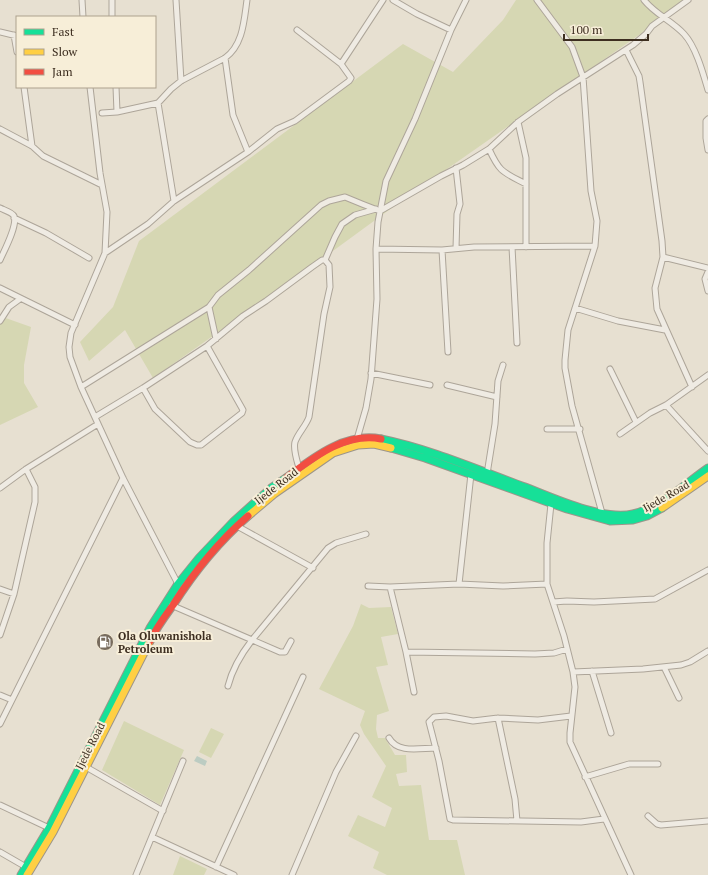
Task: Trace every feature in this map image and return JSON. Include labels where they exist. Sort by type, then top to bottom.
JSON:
[{"type":"main road","name":"Ijede Road","points":[[27,875],[53,832],[69,795],[150,628],[178,584],[199,558],[234,521],[271,488],[331,447],[357,439],[374,438],[426,452],[567,503],[602,513],[620,515],[632,514],[645,510],[666,498],[708,468]]},
{"type":"main road","name":"Ijede Road","points":[[20,875],[86,767],[154,632],[171,605],[202,563],[237,526],[274,494],[302,473],[333,453],[358,445],[374,444],[384,446],[425,458],[551,504],[610,521],[633,520],[647,516],[669,504],[708,476]]},
{"type":"street","points":[[82,0],[83,16]]},
{"type":"street","points":[[112,0],[112,16]]},
{"type":"street","points":[[176,0],[181,81]]},
{"type":"street","points":[[102,113],[117,112],[158,103],[181,81],[232,54],[242,30],[247,0]]},
{"type":"street","points":[[341,64],[383,0]]},
{"type":"street","points":[[393,0],[451,30]]},
{"type":"street","points":[[357,439],[366,408],[372,373],[377,299],[376,249],[378,210],[386,181],[415,119],[451,30],[466,0]]},
{"type":"street","points":[[537,0],[572,47],[583,77],[591,192],[597,221],[595,246],[568,330],[565,368],[570,396],[602,513]]},
{"type":"street","points":[[644,0],[650,8],[684,34],[692,44],[708,90]]},
{"type":"street","points":[[299,468],[295,442],[308,422],[324,314],[330,287],[329,266],[326,260],[342,224],[355,215],[378,210],[489,149],[518,122],[557,94],[626,50],[641,39],[652,26],[688,0]]},
{"type":"street","points":[[105,253],[148,224],[174,200],[248,152],[277,129],[295,121],[349,81],[350,78],[341,64],[297,30]]},
{"type":"street","points":[[0,32],[15,36]]},
{"type":"street","points":[[626,50],[639,76],[659,211],[663,257],[655,288],[657,309],[665,330],[692,387]]},
{"type":"street","points":[[226,58],[233,115],[248,152]]},
{"type":"street","points":[[24,88],[32,146]]},
{"type":"street","points":[[90,88],[102,185],[107,212],[105,253],[71,333],[69,347],[70,357],[81,387],[123,478],[178,584]]},
{"type":"street","points":[[116,88],[117,112]]},
{"type":"street","points":[[158,103],[174,200]]},
{"type":"street","points":[[708,119],[706,121],[708,150]]},
{"type":"street","points":[[518,122],[526,158],[526,247]]},
{"type":"street","points":[[0,130],[32,146],[43,156],[102,185]]},
{"type":"street","points":[[489,149],[496,165],[501,171],[526,184]]},
{"type":"street","points":[[456,168],[460,204],[457,214],[456,248]]},
{"type":"street","points":[[81,387],[209,307],[218,295],[249,270],[322,204],[345,197],[378,210]]},
{"type":"street","points":[[0,208],[14,215],[13,229],[0,260]]},
{"type":"street","points":[[14,218],[46,233],[88,258]]},
{"type":"street","points":[[376,249],[442,250],[456,248],[595,246]]},
{"type":"street","points":[[512,247],[517,343]]},
{"type":"street","points":[[442,250],[448,352]]},
{"type":"street","points":[[663,257],[708,268]]},
{"type":"street","points":[[95,417],[143,388],[207,346],[243,316],[266,301],[312,266],[322,260],[326,260]]},
{"type":"street","points":[[708,272],[705,279],[708,291]]},
{"type":"street","points":[[0,288],[74,325]]},
{"type":"street","points":[[0,321],[9,307],[20,299]]},
{"type":"street","points":[[209,307],[216,339]]},
{"type":"street","points":[[575,308],[618,321],[665,330]]},
{"type":"street","points":[[143,388],[155,409],[190,442],[196,445],[201,445],[242,413],[243,410],[207,346]]},
{"type":"street","points":[[487,474],[495,424],[498,381],[502,365]]},
{"type":"street","points":[[610,369],[636,422]]},
{"type":"street","points":[[372,373],[430,385]]},
{"type":"street","points":[[620,434],[636,422],[666,405],[708,375]]},
{"type":"street","points":[[447,385],[497,397]]},
{"type":"street","points":[[666,405],[708,451]]},
{"type":"street","points":[[0,488],[26,469],[98,424]]},
{"type":"street","points":[[547,429],[580,429]]},
{"type":"street","points":[[0,635],[14,594],[36,502],[35,487],[26,469]]},
{"type":"street","points":[[459,584],[471,474]]},
{"type":"street","points":[[0,724],[123,478]]},
{"type":"street","points":[[551,504],[547,543],[547,584],[573,672],[575,687],[570,742],[631,875]]},
{"type":"street","points":[[237,526],[313,568]]},
{"type":"street","points":[[228,686],[244,650],[328,548],[336,543],[366,534]]},
{"type":"street","points":[[552,602],[594,602],[655,599],[708,570]]},
{"type":"street","points":[[368,586],[390,587],[459,584],[503,586],[547,584]]},
{"type":"street","points":[[390,587],[414,692]]},
{"type":"street","points":[[0,589],[14,594]]},
{"type":"street","points":[[171,605],[282,653],[285,652],[291,641]]},
{"type":"street","points":[[406,652],[535,654],[554,653],[567,648]]},
{"type":"street","points":[[573,672],[643,669],[681,665],[690,662],[708,651]]},
{"type":"street","points":[[664,667],[679,698]]},
{"type":"street","points":[[592,671],[611,733]]},
{"type":"street","points":[[216,867],[303,677]]},
{"type":"street","points":[[0,694],[12,700]]},
{"type":"street","points":[[572,716],[538,720],[498,718],[473,721],[446,716],[434,717],[429,722],[436,748],[450,819],[581,822],[604,819]]},
{"type":"street","points":[[498,718],[515,799],[517,821]]},
{"type":"street","points":[[292,875],[336,772],[356,736]]},
{"type":"street","points":[[389,738],[392,744],[399,749],[436,748]]},
{"type":"street","points":[[136,875],[183,761]]},
{"type":"street","points":[[585,777],[629,764],[658,764]]},
{"type":"street","points":[[86,767],[162,811]]},
{"type":"street","points":[[0,806],[49,828]]},
{"type":"street","points":[[648,816],[657,824],[661,825],[708,821]]},
{"type":"street","points":[[152,836],[234,875]]},
{"type":"street","points":[[0,852],[26,867]]},
{"type":"green space","points":[[516,0],[689,0],[404,199],[311,267],[153,378],[125,330],[89,361],[80,342],[113,307],[139,241],[403,44],[453,72],[503,20]]},
{"type":"green space","points":[[0,316],[31,327],[24,365],[24,383],[38,407],[0,425]]},
{"type":"green space","points":[[361,604],[369,608],[391,607],[398,634],[381,637],[388,665],[376,667],[389,711],[377,715],[376,729],[378,738],[385,738],[395,755],[406,755],[407,772],[396,774],[399,786],[421,785],[429,840],[457,840],[465,875],[387,875],[373,868],[379,852],[348,836],[358,815],[385,827],[392,808],[372,797],[386,766],[364,734],[360,725],[365,711],[319,689],[353,626]]},
{"type":"green space","points":[[124,721],[184,750],[160,805],[102,770]]},
{"type":"green space","points":[[211,728],[224,734],[211,758],[199,752]]},
{"type":"green space","points":[[180,856],[207,869],[204,875],[173,875]]},
{"type":"shaded area","points":[[197,756],[207,761],[205,766],[194,761]]},
{"type":"traffic: fast","points":[[381,439],[418,448],[578,507],[607,514],[621,515],[643,511],[663,501],[708,468]]},
{"type":"traffic: fast","points":[[391,448],[425,458],[567,509],[610,521],[633,520],[647,516],[662,508]]},
{"type":"traffic: fast","points":[[21,875],[49,828],[150,628],[178,584],[199,558],[234,521],[271,488],[286,478]]},
{"type":"traffic: slow","points":[[248,516],[274,494],[333,453],[358,445],[374,444],[391,448]]},
{"type":"traffic: slow","points":[[662,508],[708,476]]},
{"type":"traffic: slow","points":[[27,875],[53,832],[150,641]]},
{"type":"traffic: jam","points":[[286,478],[318,455],[342,443],[355,439],[381,439]]},
{"type":"traffic: jam","points":[[150,641],[155,631],[198,569],[227,536],[248,516]]},
{"type":"place","name":"Ola Oluwanishola Petroleum","points":[[105,642]]}]
